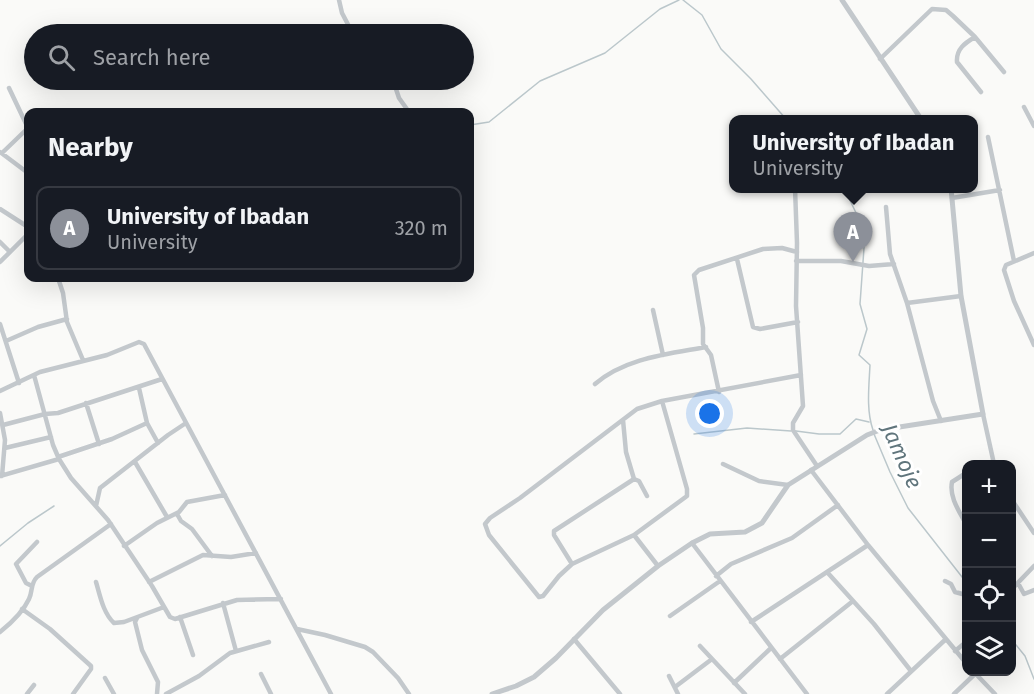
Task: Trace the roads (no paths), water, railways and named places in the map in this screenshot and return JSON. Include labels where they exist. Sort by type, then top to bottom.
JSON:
[{"type":"street","points":[[339,0],[342,14],[348,24]]},
{"type":"street","points":[[842,0],[918,115]]},
{"type":"street","points":[[880,59],[932,9],[946,10],[975,37],[1004,72]]},
{"type":"street","points":[[975,37],[965,43],[957,53],[957,62],[981,92]]},
{"type":"street","points":[[9,88],[24,120]]},
{"type":"street","points":[[396,90],[407,108]]},
{"type":"street","points":[[1024,107],[1034,126]]},
{"type":"street","points":[[24,132],[1,153],[24,170]]},
{"type":"street","points":[[988,137],[1014,261]]},
{"type":"street","points":[[952,198],[1000,190]]},
{"type":"street","points":[[795,193],[798,322],[803,406],[793,423],[793,430],[838,505],[962,659]]},
{"type":"street","points":[[951,193],[961,296],[992,460]]},
{"type":"street","points":[[886,207],[889,244],[894,264],[941,422]]},
{"type":"street","points":[[0,209],[24,224]]},
{"type":"street","points":[[0,262],[24,238]]},
{"type":"street","points":[[0,242],[10,252]]},
{"type":"street","points":[[719,392],[711,355],[703,344],[704,328],[694,275],[699,270],[756,251],[782,248],[797,252]]},
{"type":"street","points":[[1034,253],[1006,265],[1004,270],[1034,345]]},
{"type":"street","points":[[737,259],[753,327],[760,329],[798,322]]},
{"type":"street","points":[[796,261],[841,261],[869,266],[894,264]]},
{"type":"street","points":[[59,282],[67,319],[83,360]]},
{"type":"street","points":[[907,303],[961,296]]},
{"type":"street","points":[[653,310],[663,355]]},
{"type":"street","points":[[6,340],[38,327],[67,319]]},
{"type":"street","points":[[0,324],[19,383]]},
{"type":"street","points":[[1030,336],[1034,329]]},
{"type":"street","points":[[0,391],[34,375],[141,342],[147,348],[331,694]]},
{"type":"street","points":[[594,384],[604,376],[630,364],[706,347]]},
{"type":"street","points":[[34,375],[59,458],[71,478],[111,524],[171,618],[237,600],[281,598]]},
{"type":"street","points":[[663,400],[687,496],[634,535],[572,564],[543,596],[536,596],[489,535],[485,524],[490,518],[520,498],[637,409],[663,400],[719,392],[801,375]]},
{"type":"street","points":[[3,425],[58,413],[162,379]]},
{"type":"street","points":[[139,388],[147,423],[158,443]]},
{"type":"street","points":[[86,403],[99,444]]},
{"type":"street","points":[[0,412],[5,448],[1,476],[99,444],[147,423]]},
{"type":"street","points":[[492,694],[534,677],[603,610],[658,566],[692,543],[710,534],[745,532],[762,523],[788,485],[869,434],[880,430],[983,414]]},
{"type":"street","points":[[623,420],[626,452],[634,479],[639,482],[647,496]]},
{"type":"street","points":[[96,506],[100,488],[186,423]]},
{"type":"street","points":[[5,448],[51,437]]},
{"type":"street","points":[[135,462],[167,517]]},
{"type":"street","points":[[723,464],[759,481],[788,485]]},
{"type":"street","points":[[962,476],[952,482],[951,495],[962,516]]},
{"type":"street","points":[[572,564],[554,535],[554,531],[634,479]]},
{"type":"street","points":[[124,546],[167,517],[177,514],[191,501],[225,495]]},
{"type":"street","points":[[716,576],[731,564],[792,538],[838,505]]},
{"type":"street","points":[[1016,507],[1034,533]]},
{"type":"street","points":[[177,514],[181,521],[192,529],[212,556],[231,557],[256,553]]},
{"type":"street","points":[[0,632],[28,601],[37,577],[111,524]]},
{"type":"street","points":[[634,535],[658,566]]},
{"type":"street","points":[[32,586],[26,583],[16,564],[37,542]]},
{"type":"street","points":[[692,543],[806,694]]},
{"type":"street","points":[[751,622],[868,545]]},
{"type":"street","points":[[149,582],[207,552]]},
{"type":"street","points":[[1016,583],[1034,566]]},
{"type":"street","points":[[827,572],[911,671]]},
{"type":"street","points":[[670,616],[720,581]]},
{"type":"street","points":[[945,581],[951,584],[955,592],[962,594]]},
{"type":"street","points":[[96,582],[112,622],[137,618],[164,608]]},
{"type":"street","points":[[1016,587],[1024,594],[1034,590]]},
{"type":"street","points":[[780,659],[853,602]]},
{"type":"street","points":[[224,603],[236,651]]},
{"type":"street","points":[[22,609],[50,629],[91,666],[74,694]]},
{"type":"street","points":[[180,617],[193,655]]},
{"type":"street","points":[[137,618],[135,622],[139,641],[158,682],[157,694]]},
{"type":"street","points":[[297,629],[365,647],[373,652],[398,678],[409,694]]},
{"type":"street","points":[[574,639],[620,694]]},
{"type":"street","points":[[887,694],[946,639]]},
{"type":"street","points":[[166,694],[199,676],[222,657],[269,642]]},
{"type":"street","points":[[955,651],[962,645]]},
{"type":"street","points":[[700,646],[745,694]]},
{"type":"street","points":[[734,683],[771,648]]},
{"type":"street","points":[[675,687],[712,659]]},
{"type":"street","points":[[261,674],[271,694]]},
{"type":"street","points":[[669,676],[678,694]]},
{"type":"street","points":[[954,694],[971,676]]},
{"type":"street","points":[[979,676],[995,694]]},
{"type":"street","points":[[105,678],[114,694]]},
{"type":"street","points":[[27,694],[34,685]]},
{"type":"waterway","points":[[474,124],[489,122],[540,81],[605,53],[660,9],[679,0]]},
{"type":"waterway","name":"Jamoje","points":[[683,0],[702,15],[721,49],[782,115]]},
{"type":"waterway","name":"Jamoje","points":[[846,193],[859,219],[863,235],[860,304],[867,329],[859,355],[870,365],[869,406],[873,430]]},
{"type":"waterway","points":[[796,431],[840,434],[856,419],[869,422]]},
{"type":"waterway","points":[[694,434],[747,428],[791,431]]},
{"type":"waterway","name":"Jamoje","points":[[874,434],[908,508],[962,577]]},
{"type":"waterway","points":[[0,546],[28,523],[54,506]]},
{"type":"waterway","name":"Jamoje","points":[[1016,645],[1025,656],[1034,679]]},
{"type":"place","name":"University of Ibadan","points":[[853,262]]}]
